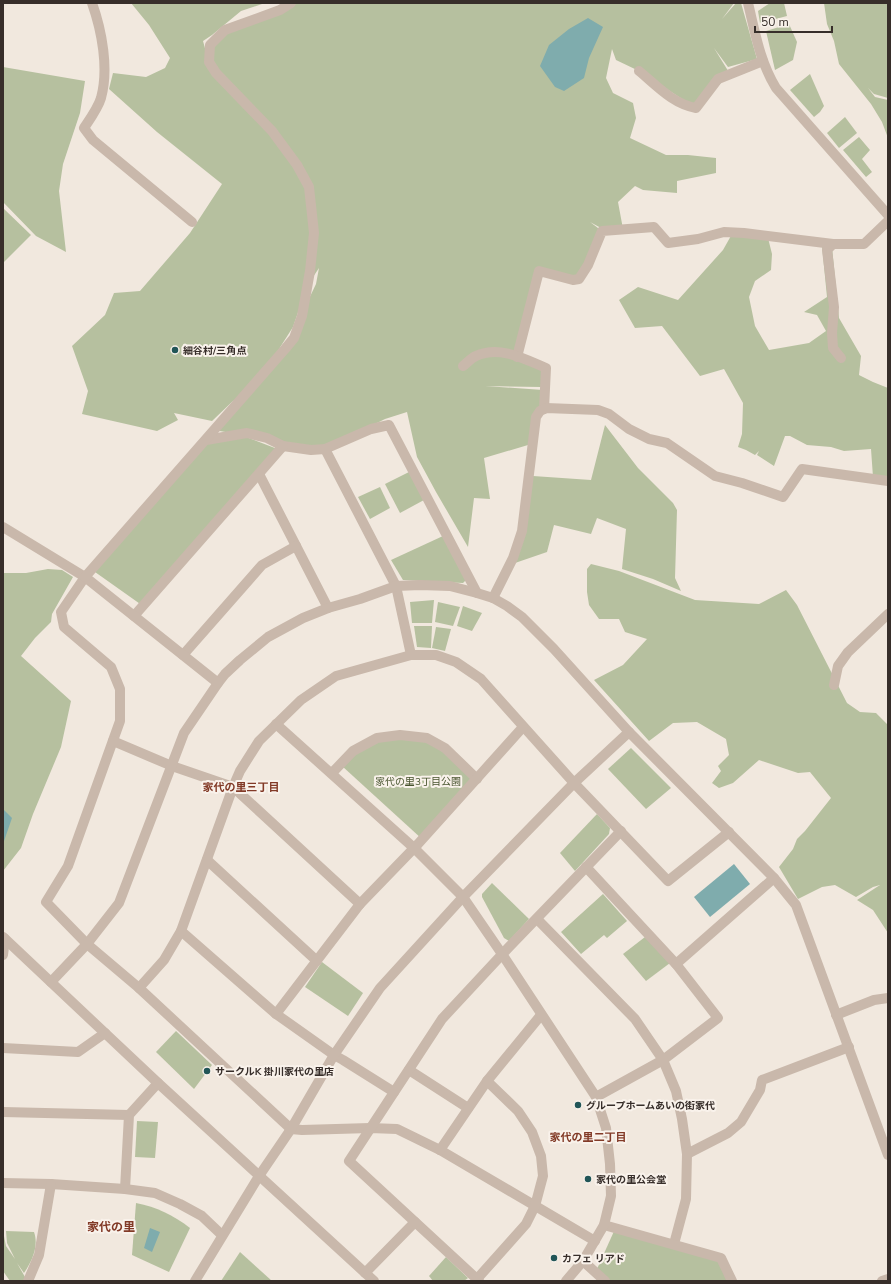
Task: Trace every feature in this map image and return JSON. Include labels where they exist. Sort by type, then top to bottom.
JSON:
[{"type":"street","points":[[92,3],[100,31],[105,79],[100,100],[84,128],[93,140],[192,222]]},
{"type":"street","points":[[291,3],[280,10],[225,30],[210,44],[209,62],[216,73],[272,131],[297,165],[309,187],[314,233],[310,271],[302,316],[294,338],[85,577],[61,612],[64,627],[110,667],[120,689],[120,721],[68,866],[46,902],[87,944],[139,988],[291,1129],[397,1129],[440,1150],[595,1241]]},
{"type":"street","points":[[748,3],[763,61],[776,88],[888,215]]},
{"type":"street","points":[[639,71],[668,96],[685,106],[696,108],[718,79],[763,61]]},
{"type":"street","points":[[517,357],[539,271],[573,280],[579,279],[588,265],[602,230],[654,227],[668,243],[698,239],[724,232],[833,244],[864,244],[888,221]]},
{"type":"street","points":[[833,244],[827,250],[834,307],[832,333],[833,348],[841,358]]},
{"type":"street","points":[[463,366],[475,356],[487,353],[502,352],[546,368],[544,409]]},
{"type":"street","points":[[493,598],[513,558],[522,531],[536,417],[546,408],[598,410],[609,414],[628,429],[649,439],[667,443],[715,476],[742,483],[783,497],[802,469],[888,481]]},
{"type":"street","points":[[206,440],[247,433],[267,438],[283,446],[311,450],[325,449],[371,429],[389,425],[477,593]]},
{"type":"street","points":[[134,616],[283,446]]},
{"type":"street","points":[[325,449],[396,586],[411,656]]},
{"type":"street","points":[[259,474],[328,608]]},
{"type":"street","points":[[3,526],[85,577],[218,683]]},
{"type":"street","points":[[183,655],[262,565],[296,546]]},
{"type":"street","points":[[51,982],[87,944],[119,903],[184,733],[218,683],[240,660],[268,637],[303,618],[328,608],[360,599],[396,586],[450,586],[493,598],[522,617],[554,649],[629,732],[774,878],[796,905],[888,1155]]},
{"type":"street","points":[[834,685],[838,666],[848,652],[888,614]]},
{"type":"street","points":[[139,988],[164,960],[181,931],[233,787],[240,771],[259,741],[300,700],[336,676],[411,656],[436,655],[456,662],[481,678],[574,783],[668,881],[729,832]]},
{"type":"street","points":[[276,724],[414,848],[463,897],[596,1097],[606,1128],[610,1164],[611,1196],[604,1225],[583,1261],[566,1281]]},
{"type":"street","points":[[276,1014],[360,904],[414,848],[523,727]]},
{"type":"street","points":[[195,1281],[259,1176],[291,1129],[334,1055],[380,988],[463,897],[574,783],[629,732]]},
{"type":"street","points":[[332,773],[353,751],[377,738],[400,735],[427,738],[445,748],[477,779]]},
{"type":"street","points":[[113,740],[172,766],[233,787],[360,904]]},
{"type":"street","points":[[487,1080],[518,1111],[532,1132],[541,1156],[543,1176],[535,1206],[526,1224],[478,1280],[349,1161],[442,1019],[502,954],[621,831]]},
{"type":"street","points":[[207,860],[317,961]]},
{"type":"street","points":[[586,867],[676,964],[718,1018],[663,1060],[596,1097]]},
{"type":"street","points":[[676,964],[774,878]]},
{"type":"street","points":[[537,919],[635,1019],[663,1060],[676,1092],[687,1154],[686,1199],[674,1244]]},
{"type":"street","points":[[181,931],[276,1014],[334,1055],[394,1092]]},
{"type":"street","points":[[3,955],[4,938]]},
{"type":"street","points":[[4,938],[158,1083],[374,1281]]},
{"type":"street","points":[[836,1015],[874,1000],[888,998]]},
{"type":"street","points":[[440,1150],[487,1080],[541,1015]]},
{"type":"street","points":[[3,1048],[78,1052],[105,1033]]},
{"type":"street","points":[[687,1154],[728,1133],[741,1122],[760,1090],[762,1080],[765,1078],[849,1047]]},
{"type":"street","points":[[408,1070],[468,1108]]},
{"type":"street","points":[[125,1189],[129,1116],[158,1083]]},
{"type":"street","points":[[3,1112],[129,1116]]},
{"type":"street","points":[[3,1183],[51,1184],[125,1189],[155,1193],[202,1216],[222,1235]]},
{"type":"street","points":[[28,1281],[39,1255],[51,1184]]},
{"type":"street","points":[[365,1273],[415,1222]]},
{"type":"street","points":[[604,1225],[721,1258],[732,1281]]},
{"type":"street","points":[[583,1261],[605,1281]]},
{"type":"street","points":[[882,1281],[888,1278]]},
{"type":"green space","points":[[131,3],[265,3],[241,11],[203,41],[211,70],[210,54],[216,39],[290,3],[734,3],[722,19],[736,3],[741,3],[757,59],[728,67],[714,48],[730,74],[696,108],[639,71],[616,60],[612,49],[606,78],[613,93],[633,103],[636,118],[630,138],[666,155],[688,155],[716,158],[716,173],[677,181],[677,193],[643,190],[635,186],[618,202],[623,229],[601,228],[590,222],[602,231],[580,280],[539,271],[518,355],[543,370],[541,387],[485,386],[543,390],[543,407],[528,445],[484,458],[490,499],[474,498],[468,547],[417,457],[407,412],[385,419],[325,449],[241,435],[280,450],[143,606],[95,572],[206,440],[237,434],[214,430],[234,400],[212,421],[174,413],[178,420],[157,431],[82,414],[88,391],[72,346],[105,315],[114,293],[140,291],[190,233],[222,184],[157,132],[109,89],[113,73],[146,77],[165,68],[170,58],[149,25]],"holes":[[[319,268],[316,284],[285,349],[265,371],[293,327],[307,286]]]},
{"type":"green space","points":[[770,3],[784,3],[787,16],[760,23],[758,11]]},
{"type":"green space","points":[[824,3],[888,3],[888,98],[874,94],[868,88],[875,97],[888,100],[888,138],[882,122],[871,104],[839,64],[834,41],[827,24]]},
{"type":"green space","points":[[789,24],[797,42],[793,60],[775,70],[766,31]]},
{"type":"green space","points":[[3,67],[85,81],[80,113],[63,164],[59,191],[66,252],[36,236],[3,202]]},
{"type":"green space","points":[[810,74],[824,106],[814,117],[790,90]]},
{"type":"green space","points":[[845,117],[857,133],[839,148],[827,133]]},
{"type":"green space","points":[[859,137],[870,150],[862,159],[872,172],[866,177],[843,150]]},
{"type":"green space","points":[[3,208],[31,235],[3,263]]},
{"type":"green space","points":[[732,234],[768,238],[772,254],[771,270],[755,281],[749,297],[755,326],[769,350],[809,343],[826,331],[817,315],[804,312],[827,297],[822,246],[832,247],[839,318],[861,356],[859,375],[888,388],[888,478],[873,477],[871,449],[844,451],[831,447],[807,445],[790,436],[785,436],[774,466],[757,455],[759,451],[755,455],[738,447],[742,434],[743,403],[724,369],[700,376],[662,326],[635,328],[619,300],[638,287],[678,300],[723,250]]},
{"type":"green space","points":[[605,425],[638,468],[673,503],[677,510],[675,578],[681,591],[653,579],[622,569],[626,529],[597,518],[591,534],[554,525],[547,552],[515,563],[533,476],[591,480]]},
{"type":"green space","points":[[409,472],[424,500],[400,513],[385,484]]},
{"type":"green space","points":[[380,487],[390,508],[370,519],[358,497]]},
{"type":"green space","points":[[443,536],[466,580],[463,583],[403,580],[391,560]]},
{"type":"green space","points":[[591,564],[619,571],[695,600],[759,604],[786,590],[797,605],[847,703],[860,712],[876,713],[888,725],[888,933],[873,910],[857,900],[880,885],[873,887],[856,897],[835,885],[822,887],[798,899],[779,867],[793,849],[797,839],[831,798],[810,772],[798,773],[759,760],[733,783],[719,788],[712,783],[721,771],[718,766],[729,755],[726,739],[697,722],[673,723],[649,741],[594,680],[623,665],[647,639],[625,632],[619,619],[599,619],[589,605],[587,592],[587,569]]},
{"type":"green space","points":[[48,569],[62,570],[73,577],[52,614],[51,622],[35,638],[21,656],[71,701],[61,747],[33,814],[21,848],[3,871],[3,573],[26,573]]},
{"type":"green space","points":[[434,600],[432,623],[412,623],[410,602]]},
{"type":"green space","points":[[438,602],[460,607],[453,626],[435,622]]},
{"type":"green space","points":[[463,606],[482,613],[472,631],[457,626]]},
{"type":"green space","points":[[414,626],[432,626],[431,648],[417,647]]},
{"type":"green space","points":[[436,627],[451,629],[445,651],[432,648]]},
{"type":"green space","name":"家代の里3丁目公園","points":[[425,738],[477,779],[422,839],[342,766],[352,752],[378,740]]},
{"type":"green space","points":[[631,748],[671,788],[646,809],[608,769]]},
{"type":"green space","points":[[597,814],[610,828],[609,834],[575,871],[560,853]]},
{"type":"green space","points":[[492,883],[529,919],[509,941],[504,938],[482,897],[482,894]]},
{"type":"green space","points":[[603,894],[627,921],[607,938],[604,935],[581,954],[561,932]]},
{"type":"green space","points":[[645,937],[670,963],[646,981],[623,954]]},
{"type":"green space","points":[[322,962],[363,993],[348,1016],[305,987]]},
{"type":"green space","points":[[176,1031],[212,1065],[194,1089],[156,1052]]},
{"type":"green space","points":[[137,1121],[158,1122],[155,1158],[135,1157]]},
{"type":"green space","points":[[136,1203],[164,1212],[190,1228],[169,1272],[132,1255]]},
{"type":"green space","points":[[615,1229],[721,1258],[732,1281],[610,1281],[597,1269]]},
{"type":"green space","points":[[3,1231],[6,1246],[15,1259],[7,1243],[6,1231],[34,1232],[36,1243],[34,1253],[30,1264],[24,1273],[17,1263],[25,1277],[24,1281],[10,1281],[3,1271]]},
{"type":"green space","points":[[240,1252],[272,1281],[221,1281]]},
{"type":"green space","points":[[446,1257],[468,1278],[464,1281],[433,1281],[429,1276]]},
{"type":"water","points":[[588,18],[603,27],[589,58],[584,78],[564,91],[555,87],[540,66],[549,45],[569,29]]},
{"type":"water","points":[[3,809],[12,818],[3,844]]},
{"type":"water","points":[[734,864],[750,884],[710,917],[694,897]]},
{"type":"water","points":[[150,1228],[160,1232],[152,1252],[144,1248]]},
{"type":"place","name":"細谷村/三角点","points":[[175,350]]},
{"type":"place","name":"サークルK 掛川家代の里店","points":[[207,1071]]},
{"type":"place","name":"グループホームあいの街家代","points":[[578,1105]]},
{"type":"place","name":"家代の里公会堂","points":[[588,1179]]},
{"type":"place","name":"カフェ リアド","points":[[554,1258]]},
{"type":"district","name":"家代の里三丁目","points":[[241,787]]},
{"type":"district","name":"家代の里二丁目","points":[[588,1137]]},
{"type":"district","name":"家代の里","points":[[111,1227]]}]
